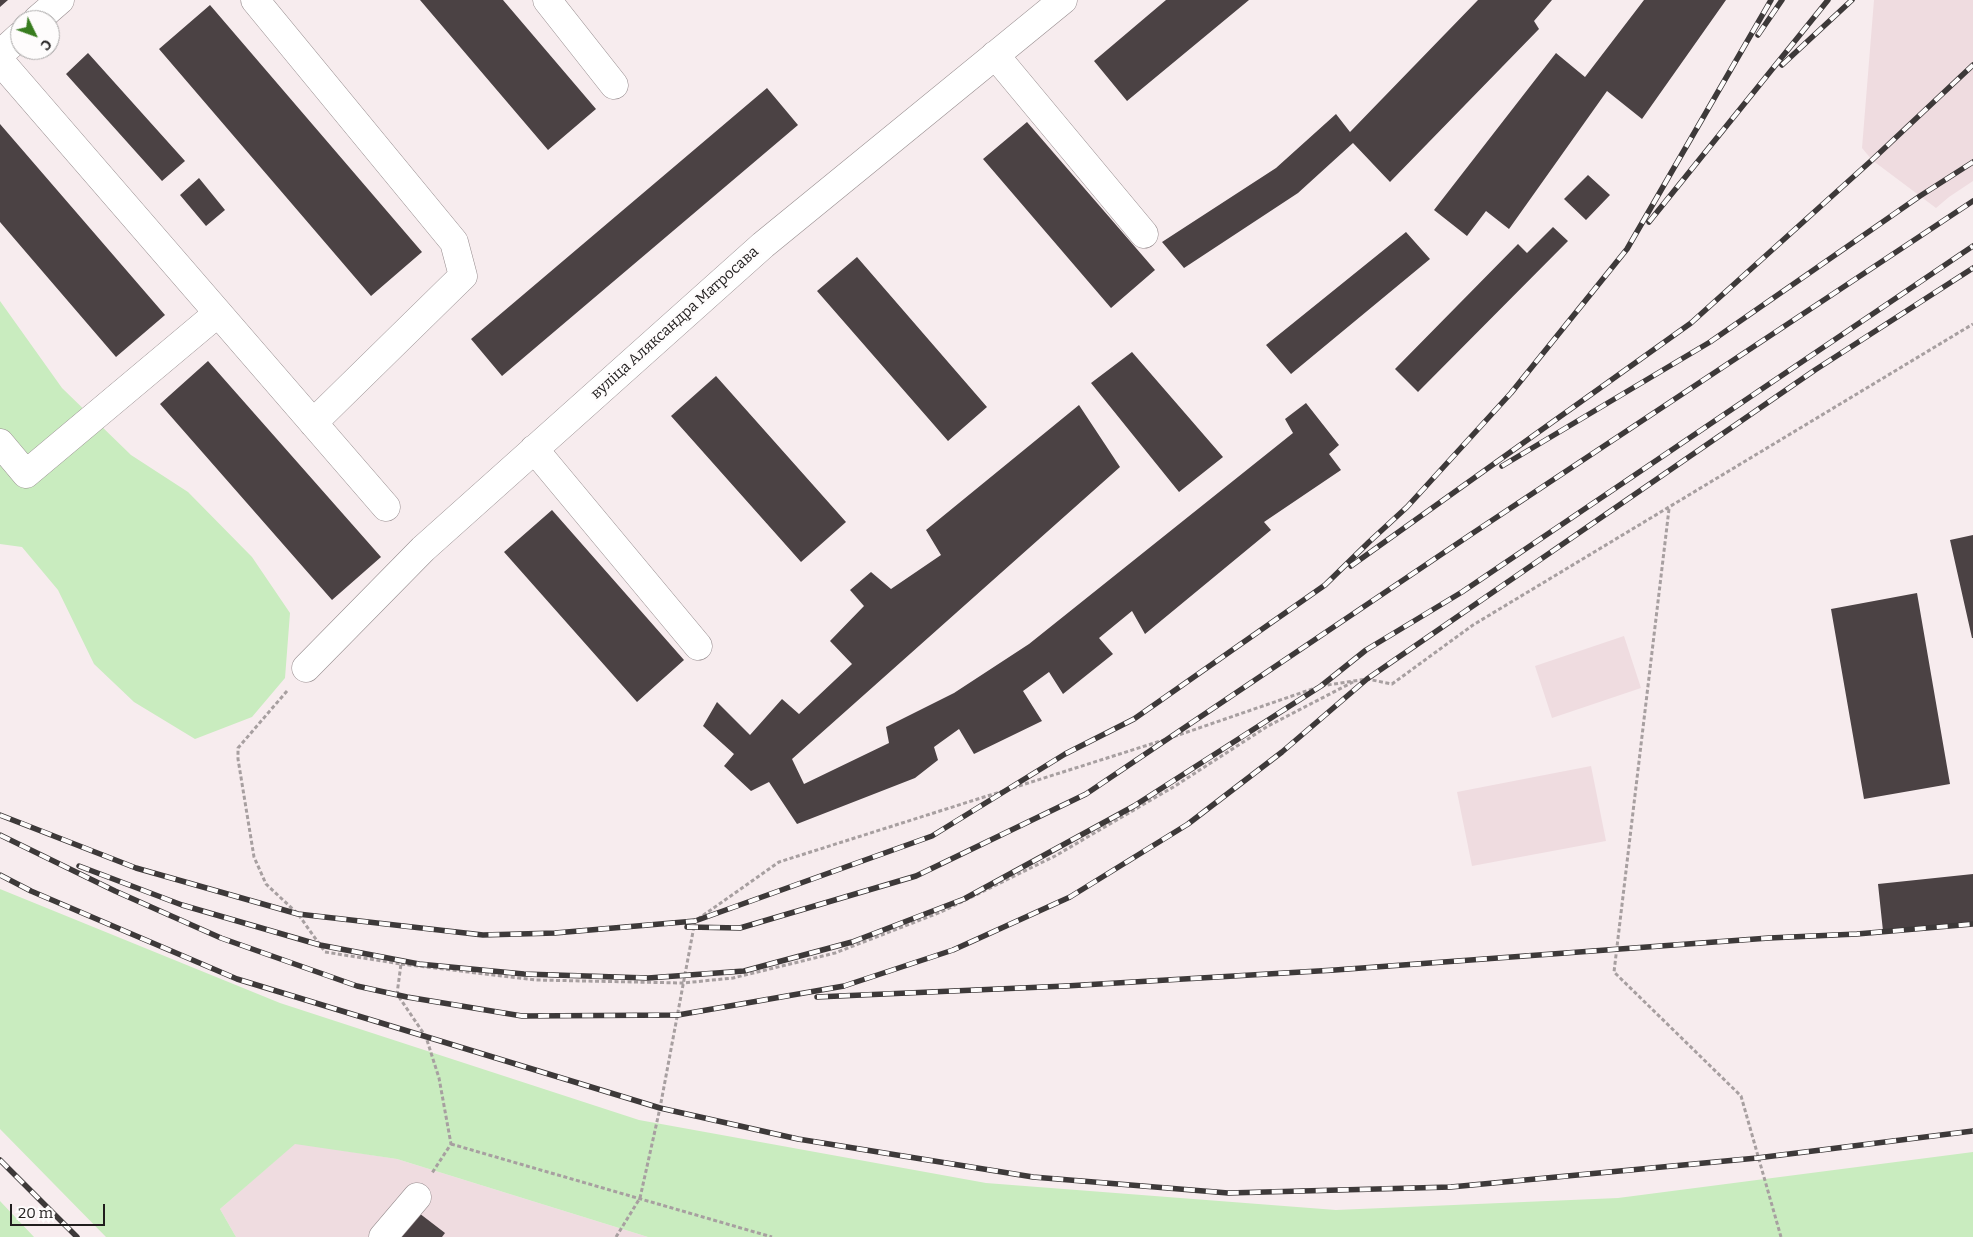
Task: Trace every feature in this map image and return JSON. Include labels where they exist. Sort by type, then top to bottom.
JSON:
[{"type":"street","points":[[49,10],[60,0]]},
{"type":"street","points":[[255,0],[454,242],[463,276],[313,423]]},
{"type":"street","points":[[546,0],[614,85]]},
{"type":"street","name":"вуліца Аляксандра Матросава","points":[[306,668],[423,549],[763,245],[1063,0]]},
{"type":"street","points":[[0,54],[10,45]]},
{"type":"street","points":[[995,55],[1144,234]]},
{"type":"street","points":[[0,61],[386,508]]},
{"type":"street","points":[[0,443],[26,474],[218,313]]},
{"type":"street","points":[[534,449],[698,646]]},
{"type":"street","points":[[383,1237],[417,1197]]},
{"type":"path","points":[[616,1237],[640,1198],[660,1108],[695,921],[779,862],[1167,739],[1321,686],[1367,679],[1392,684],[1473,625],[1973,324]]},
{"type":"path","points":[[1670,508],[1614,972],[1741,1096],[1781,1237]]},
{"type":"path","points":[[306,668],[238,748],[238,759],[254,856],[266,884],[298,914],[325,952],[401,964],[536,980],[682,983],[733,978],[835,953],[941,912],[1056,856],[1175,786],[1268,726],[1356,680]]},
{"type":"path","points":[[401,964],[396,994],[426,1037],[439,1078],[451,1144],[417,1197]]},
{"type":"path","points":[[451,1144],[772,1237]]},
{"type":"shaded area","points":[[1874,0],[1973,0],[1973,181],[1936,208],[1872,160],[1862,148]]},
{"type":"shaded area","points":[[1624,636],[1641,688],[1552,718],[1535,666]]},
{"type":"shaded area","points":[[1591,766],[1606,841],[1472,866],[1457,792]]},
{"type":"shaded area","points":[[295,1143],[397,1159],[648,1237],[236,1237],[220,1209]]},
{"type":"green space","points":[[0,301],[62,388],[131,455],[188,492],[252,557],[290,613],[285,678],[252,717],[195,739],[134,702],[94,664],[58,590],[22,547],[0,544]]},
{"type":"green space","points":[[0,889],[280,1003],[639,1120],[986,1183],[1336,1210],[1618,1198],[1973,1152],[1973,1237],[648,1237],[397,1159],[295,1144],[220,1209],[236,1237],[106,1237],[0,1129]]},
{"type":"green space","points":[[0,1201],[34,1237],[0,1237]]},
{"type":"building","points":[[0,0],[8,0],[0,7]]},
{"type":"building","points":[[420,0],[503,0],[596,109],[548,150]]},
{"type":"building","points":[[1166,0],[1249,0],[1127,101],[1094,61]]},
{"type":"building","points":[[1478,0],[1552,0],[1534,21],[1539,29],[1390,182],[1353,143],[1298,193],[1184,268],[1162,242],[1276,168],[1336,114],[1350,132]]},
{"type":"building","points":[[1644,0],[1726,0],[1642,119],[1607,91],[1509,229],[1486,211],[1467,236],[1434,210],[1556,53],[1585,77]]},
{"type":"building","points":[[210,5],[422,252],[371,296],[159,49]]},
{"type":"building","points":[[88,53],[185,161],[162,181],[66,74]]},
{"type":"building","points":[[767,88],[798,125],[502,376],[471,339]]},
{"type":"building","points":[[1027,122],[1155,270],[1111,308],[983,159]]},
{"type":"building","points":[[0,124],[165,315],[116,357],[0,222]]},
{"type":"building","points":[[1588,175],[1610,195],[1586,220],[1564,199]]},
{"type":"building","points":[[199,178],[225,210],[206,226],[180,195]]},
{"type":"building","points":[[1553,227],[1568,241],[1418,392],[1395,369],[1518,244],[1527,253]]},
{"type":"building","points":[[1406,232],[1430,259],[1291,374],[1266,345]]},
{"type":"building","points":[[857,257],[987,407],[948,441],[817,291]]},
{"type":"building","points":[[1132,352],[1223,457],[1179,492],[1091,383]]},
{"type":"building","points":[[208,361],[381,557],[332,600],[160,404]]},
{"type":"building","points":[[716,376],[846,522],[801,562],[671,416]]},
{"type":"building","points":[[1306,403],[1339,445],[1329,454],[1341,470],[1264,522],[1271,530],[1145,634],[1132,611],[1099,638],[1113,654],[1063,694],[1049,672],[1023,691],[1042,721],[974,754],[959,729],[934,747],[938,760],[915,778],[797,824],[769,782],[751,791],[724,766],[734,754],[703,726],[717,702],[750,735],[782,699],[799,714],[852,664],[830,641],[864,606],[850,590],[871,572],[891,589],[941,555],[926,530],[1079,405],[1120,467],[792,759],[804,784],[889,743],[886,727],[954,693],[1029,644],[1293,433],[1285,419]]},
{"type":"building","points":[[552,510],[684,660],[637,702],[504,552]]},
{"type":"building","points":[[1973,535],[1973,638],[1972,638],[1950,540]]},
{"type":"building","points":[[1917,593],[1950,784],[1864,799],[1831,609]]},
{"type":"building","points":[[1973,874],[1973,922],[1883,931],[1878,884]]},
{"type":"building","points":[[419,1213],[445,1233],[442,1237],[401,1237]]},
{"type":"railway","points":[[0,815],[136,868],[298,914],[483,935],[555,933],[695,921],[932,836],[1065,754],[1134,719],[1325,585],[1407,507],[1511,393],[1627,249],[1771,0]]},
{"type":"railway","points":[[1758,35],[1782,0]]},
{"type":"railway","points":[[1649,222],[1828,0]]},
{"type":"railway","points":[[1782,65],[1852,0]]},
{"type":"railway","points":[[1351,566],[1691,323],[1872,160],[1973,65]]},
{"type":"railway","points":[[1502,466],[1710,342],[1920,196],[1973,162]]},
{"type":"railway","points":[[687,927],[740,928],[916,876],[1086,794],[1473,533],[1973,201]]},
{"type":"railway","points":[[79,866],[182,905],[320,945],[419,964],[524,974],[648,978],[744,971],[852,942],[964,899],[1134,806],[1321,686],[1366,650],[1462,592],[1973,246]]},
{"type":"railway","points":[[0,835],[115,891],[221,938],[357,986],[407,997],[522,1016],[678,1015],[844,986],[953,950],[1070,897],[1188,824],[1282,752],[1367,679],[1815,370],[1973,268]]},
{"type":"railway","points":[[0,875],[31,891],[237,979],[660,1108],[798,1139],[1033,1177],[1228,1193],[1451,1187],[1757,1158],[1973,1131]]},
{"type":"railway","points":[[817,997],[1066,986],[1335,970],[1769,938],[1857,934],[1973,924]]},
{"type":"railway","points":[[0,1160],[77,1237]]}]
